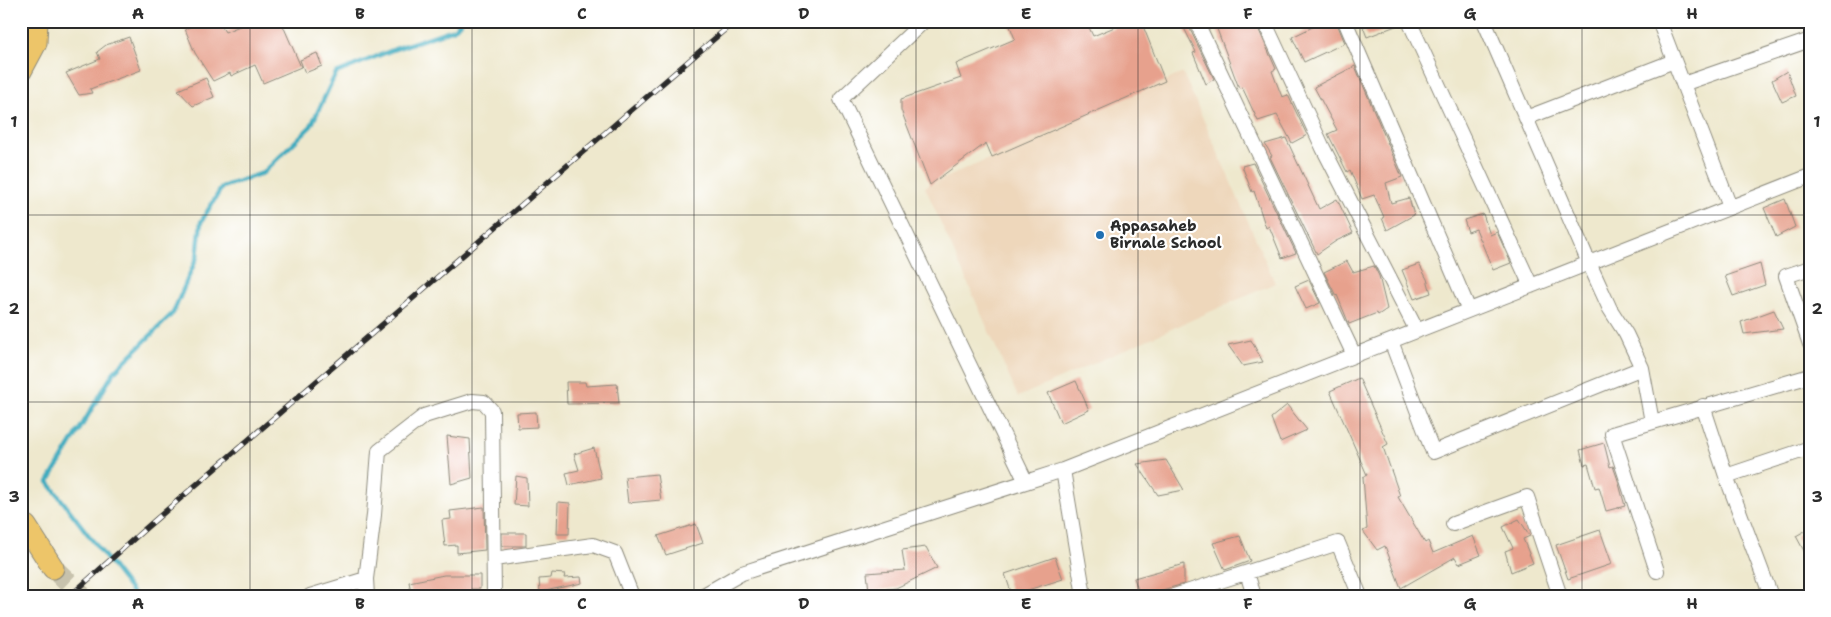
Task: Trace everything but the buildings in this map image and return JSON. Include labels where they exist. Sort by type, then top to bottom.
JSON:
[{"type":"main road","points":[[21,70],[36,43],[36,21]]},
{"type":"main road","points":[[23,524],[53,568]]},
{"type":"street","points":[[924,21],[841,99],[1026,482]]},
{"type":"street","points":[[1196,21],[1354,355]]},
{"type":"street","points":[[1264,21],[1323,148],[1417,331]]},
{"type":"street","points":[[1345,21],[1469,310]]},
{"type":"street","points":[[1409,21],[1531,286]]},
{"type":"street","points":[[1484,21],[1589,263],[1610,309],[1626,334],[1642,368],[1652,422]]},
{"type":"street","points":[[1660,21],[1730,207]]},
{"type":"street","points":[[1683,84],[1810,40]]},
{"type":"street","points":[[1526,118],[1674,61]]},
{"type":"street","points":[[702,596],[742,572],[1063,470],[1810,176]]},
{"type":"street","points":[[1810,268],[1786,276],[1810,344]]},
{"type":"street","points":[[1392,341],[1433,452],[1642,368]]},
{"type":"street","points":[[1657,571],[1612,434],[1810,376]]},
{"type":"street","points":[[367,596],[366,579],[379,451],[424,416],[472,401],[484,402],[492,411],[494,596]]},
{"type":"street","points":[[1703,406],[1726,476],[1771,596]]},
{"type":"street","points":[[1726,476],[1810,448]]},
{"type":"street","points":[[1063,470],[1084,596]]},
{"type":"street","points":[[1453,524],[1527,497],[1560,596]]},
{"type":"street","points":[[1174,596],[1338,543],[1360,596]]},
{"type":"street","points":[[494,559],[593,545],[615,553],[632,596]]},
{"type":"street","points":[[1247,573],[1254,596]]},
{"type":"street","points":[[310,596],[366,579]]},
{"type":"shaded area","name":"Appasaheb Birnale School","points":[[1183,73],[1275,283],[1018,397],[925,187]]},
{"type":"waterway","points":[[135,596],[48,482],[114,372],[173,313],[197,257],[201,222],[222,187],[263,173],[311,126],[336,73],[395,49],[454,29],[461,21]]},
{"type":"tunnel","points":[[53,568],[82,596]]},
{"type":"railway","points":[[70,596],[146,528],[735,21]]},
{"type":"place","name":"Appasaheb Birnale School","points":[[1100,235]]}]
